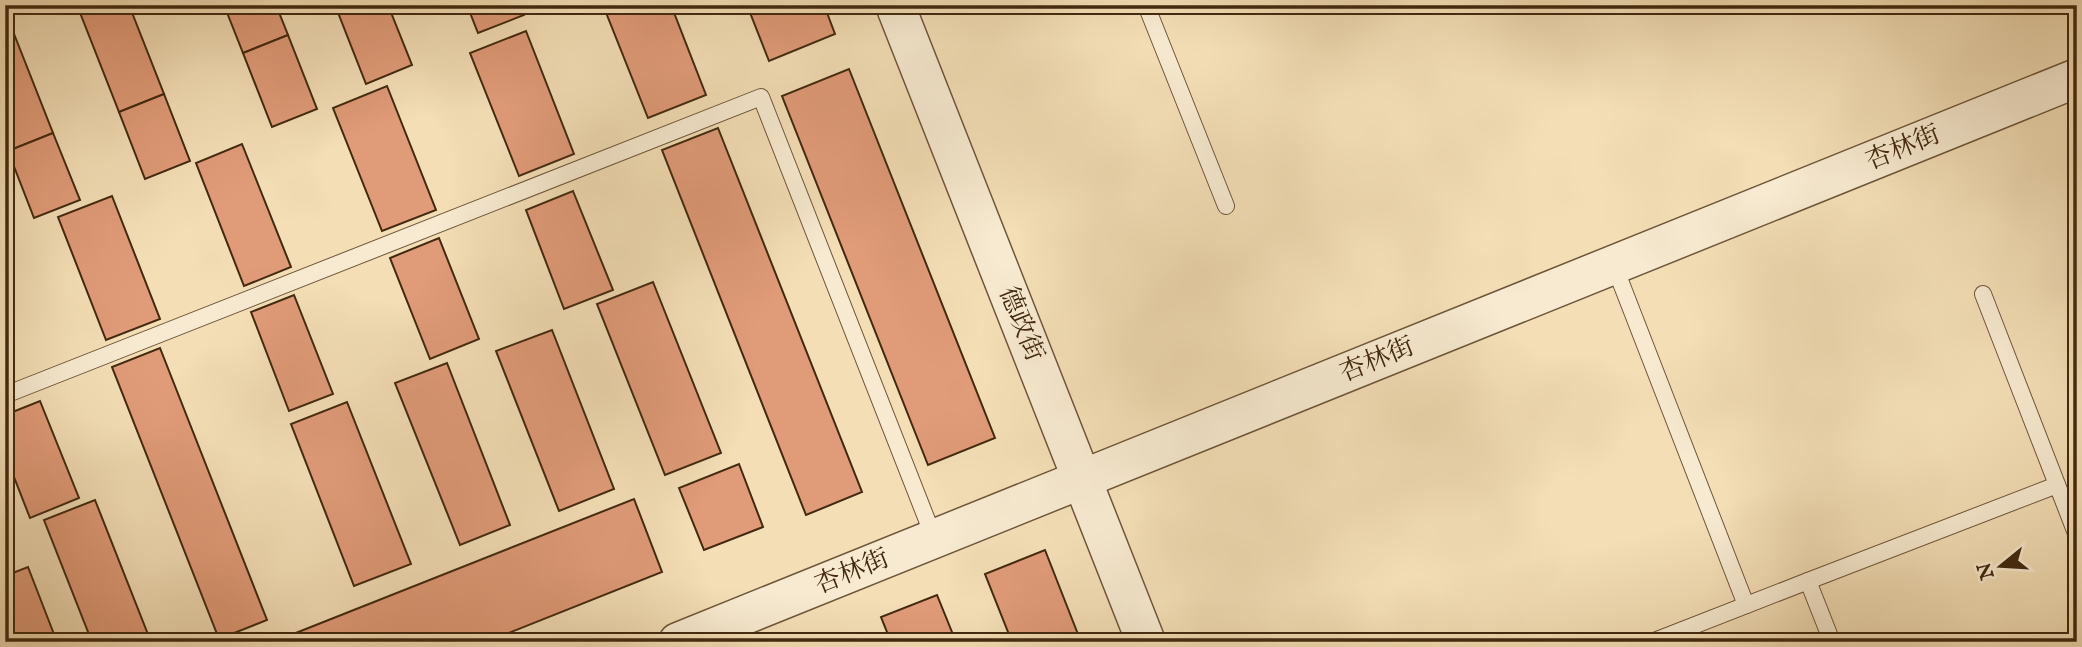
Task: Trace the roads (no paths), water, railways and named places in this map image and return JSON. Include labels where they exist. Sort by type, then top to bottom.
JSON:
[{"type":"street","name":"德政街","points":[[895,5],[1146,642]]},
{"type":"street","name":"杏林街","points":[[678,642],[2077,78]]},
{"type":"lane","points":[[1146,5],[1226,206]]},
{"type":"lane","points":[[5,396],[761,97],[934,538]]},
{"type":"lane","points":[[1614,264],[1746,605]]},
{"type":"lane","points":[[1983,294],[2077,536]]},
{"type":"lane","points":[[1652,642],[2057,485]]},
{"type":"lane","points":[[1808,581],[1832,642]]}]
